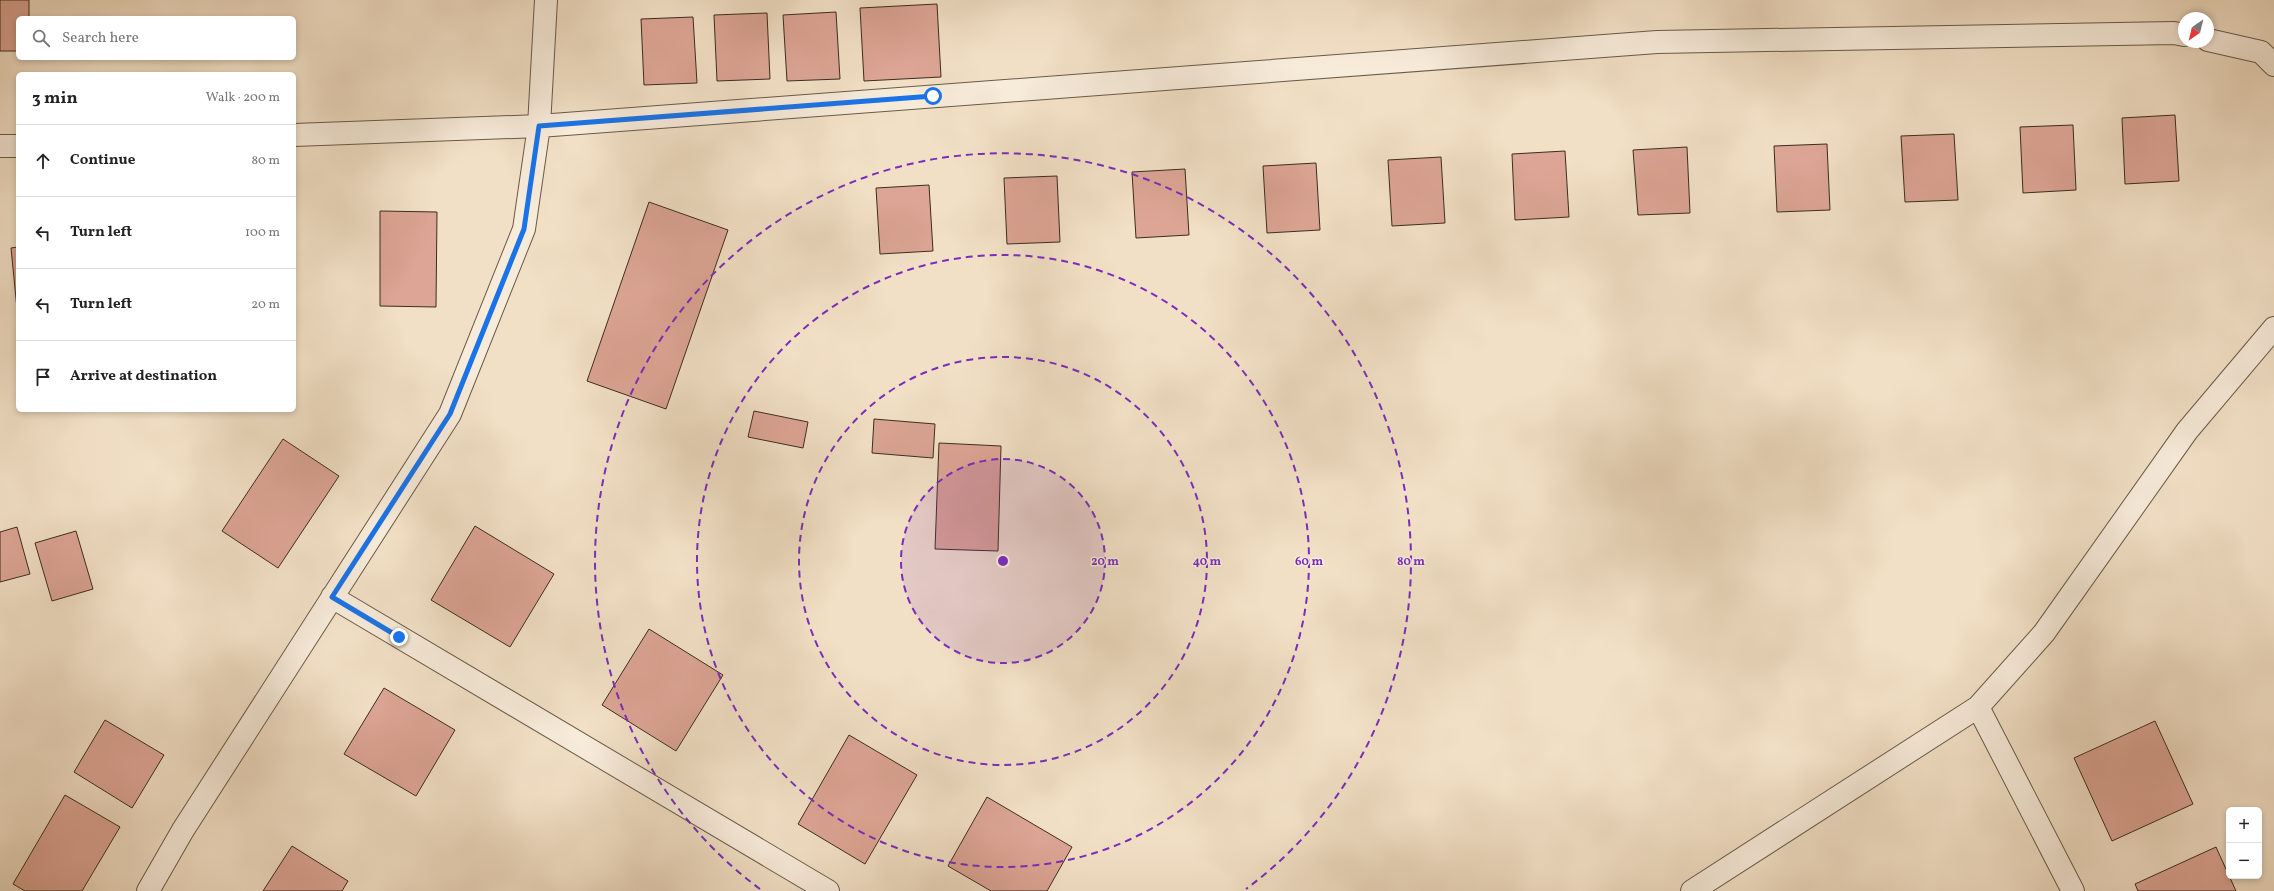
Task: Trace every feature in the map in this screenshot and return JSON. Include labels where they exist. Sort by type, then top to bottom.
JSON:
[{"type":"street","points":[[148,891],[183,830],[450,414],[524,229],[539,126],[546,0]]},
{"type":"street","points":[[296,135],[539,126],[1656,42],[2158,33],[2178,35]]},
{"type":"street","points":[[2214,41],[2261,52],[2274,65]]},
{"type":"street","points":[[0,146],[16,146]]},
{"type":"street","points":[[1692,891],[1978,707],[2044,633],[2187,431],[2274,328]]},
{"type":"street","points":[[332,597],[828,891]]},
{"type":"street","points":[[1978,707],[2073,891]]},
{"type":"building","points":[[0,0],[29,0],[29,16],[16,16],[16,51],[0,51]]},
{"type":"building","points":[[937,4],[941,77],[864,81],[860,8]]},
{"type":"building","points":[[836,12],[840,79],[787,81],[783,15]]},
{"type":"building","points":[[767,13],[770,79],[717,81],[714,15]]},
{"type":"building","points":[[693,17],[697,83],[644,85],[641,19]]},
{"type":"building","points":[[2175,115],[2179,181],[2125,184],[2122,118]]},
{"type":"building","points":[[2073,125],[2076,190],[2023,193],[2020,127]]},
{"type":"building","points":[[1954,134],[1958,200],[1905,202],[1901,136]]},
{"type":"building","points":[[1827,144],[1830,210],[1777,212],[1774,146]]},
{"type":"building","points":[[1687,147],[1690,213],[1638,215],[1633,150]]},
{"type":"building","points":[[1565,151],[1569,217],[1515,220],[1512,154]]},
{"type":"building","points":[[1441,157],[1445,223],[1392,226],[1388,160]]},
{"type":"building","points":[[1316,163],[1320,230],[1267,233],[1263,166]]},
{"type":"building","points":[[1185,169],[1189,235],[1136,238],[1132,172]]},
{"type":"building","points":[[1057,176],[1060,242],[1007,244],[1004,178]]},
{"type":"building","points":[[929,185],[933,251],[880,254],[876,188]]},
{"type":"building","points":[[649,202],[728,230],[666,409],[587,381]]},
{"type":"building","points":[[380,211],[437,212],[436,307],[380,306]]},
{"type":"building","points":[[16,247],[16,299],[11,248]]},
{"type":"building","points":[[754,411],[808,422],[803,448],[748,437]]},
{"type":"building","points":[[874,419],[935,424],[933,458],[872,453]]},
{"type":"building","points":[[283,439],[339,476],[278,568],[222,531]]},
{"type":"building","points":[[939,443],[1001,446],[998,551],[935,549]]},
{"type":"building","points":[[475,526],[554,574],[510,647],[431,600]]},
{"type":"building","points":[[17,527],[30,574],[0,582],[0,532]]},
{"type":"building","points":[[76,531],[93,589],[52,601],[35,543]]},
{"type":"building","points":[[649,629],[723,675],[676,751],[602,705]]},
{"type":"building","points":[[384,688],[455,730],[416,796],[344,754]]},
{"type":"building","points":[[105,720],[164,755],[132,808],[74,772]]},
{"type":"building","points":[[2155,721],[2193,804],[2112,841],[2074,758]]},
{"type":"building","points":[[849,735],[917,775],[865,864],[798,824]]},
{"type":"building","points":[[65,795],[120,827],[82,891],[25,891],[13,884]]},
{"type":"building","points":[[987,797],[1072,847],[1047,891],[991,891],[948,866]]},
{"type":"building","points":[[292,846],[348,881],[342,891],[263,891]]},
{"type":"building","points":[[2216,847],[2226,869],[2226,879],[2231,879],[2236,891],[2138,891],[2135,884]]},
{"type":"route","points":[[399,637],[332,597],[450,414],[524,229],[539,126],[933,96]]}]
